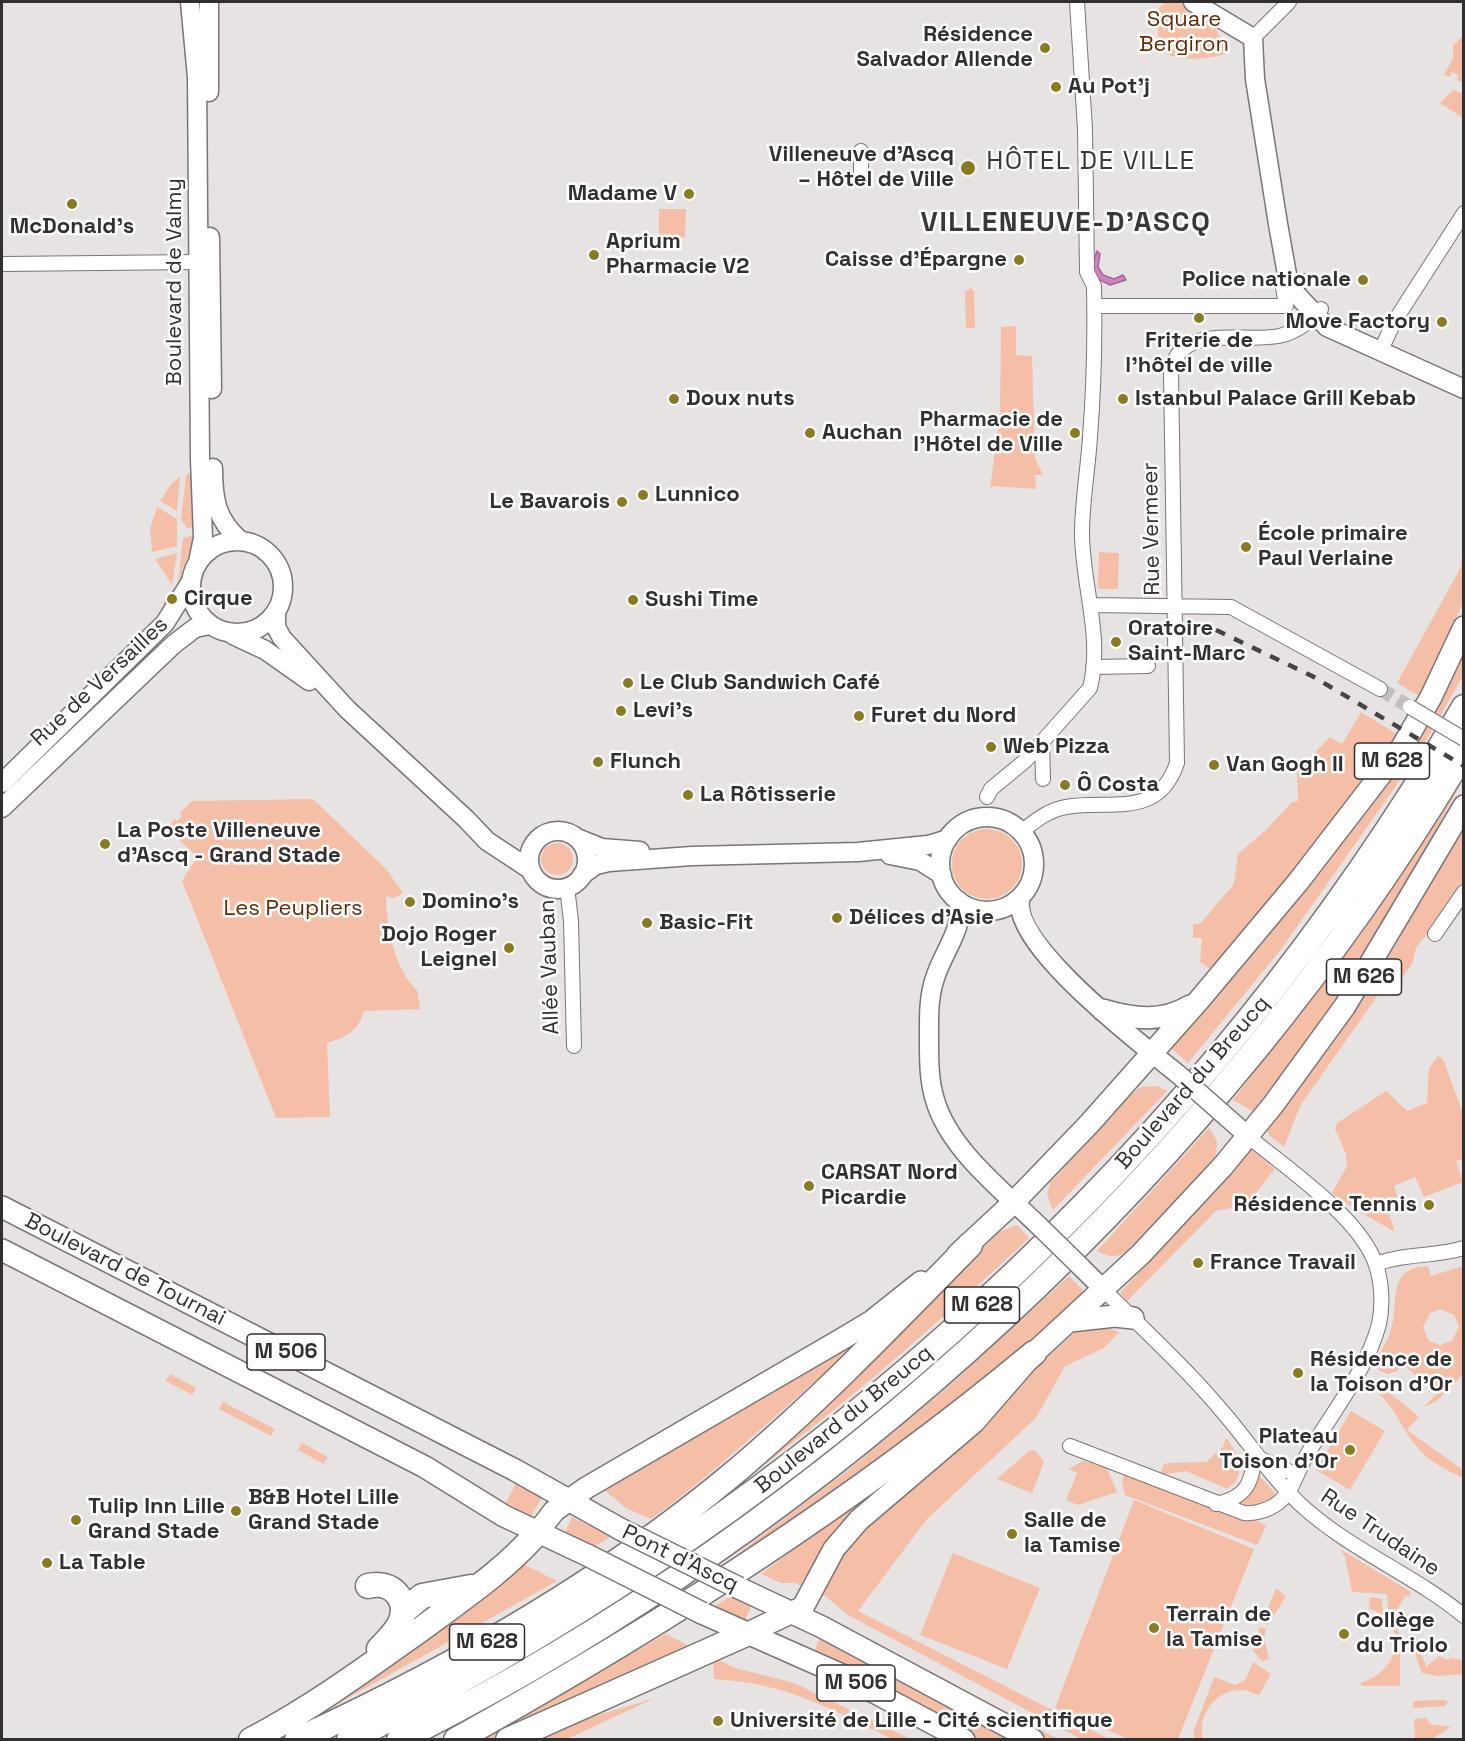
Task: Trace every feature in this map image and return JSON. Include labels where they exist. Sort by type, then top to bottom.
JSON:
[{"type":"highway","name":"Boulevard du Breucq","points":[[349,1740],[534,1640],[672,1551],[830,1435],[975,1312],[1105,1184],[1238,1034],[1355,879],[1416,787],[1464,706]]},
{"type":"highway","name":"Boulevard du Breucq","points":[[399,1740],[542,1661],[702,1558],[798,1489],[875,1428],[1020,1301],[1156,1162],[1276,1022],[1369,897],[1464,752]]},
{"type":"highway","name":"M 628","points":[[297,1740],[403,1688],[507,1630],[579,1586],[667,1525],[728,1478],[797,1417],[970,1245]]},
{"type":"highway","name":"M 628","points":[[456,1740],[555,1684],[766,1554],[884,1469],[1034,1353]]},
{"type":"highway","name":"M 628","points":[[251,1740],[355,1677],[482,1584],[523,1549],[537,1533]]},
{"type":"highway","points":[[403,1612],[401,1601],[393,1589],[370,1580],[392,1573],[433,1594]]},
{"type":"highway","points":[[355,1677],[391,1636],[403,1612],[417,1598],[482,1584]]},
{"type":"highway","points":[[508,1740],[746,1634]]},
{"type":"main road","name":"M 628","points":[[970,1245],[1014,1202],[1152,1053],[1298,882],[1378,781],[1425,710],[1464,627]]},
{"type":"main road","name":"M 626","points":[[1104,1290],[1183,1211],[1248,1136],[1346,1006],[1464,806]]},
{"type":"main road","points":[[1103,1010],[1130,1017],[1157,1018],[1181,1012],[1200,999]]},
{"type":"main road","name":"Boulevard de Tournai","points":[[2,1207],[515,1470],[568,1500]]},
{"type":"main road","points":[[537,1533],[554,1511],[568,1500],[700,1420],[872,1321],[970,1245]]},
{"type":"main road","name":"Boulevard de Tournai","points":[[2,1250],[425,1467],[494,1510],[537,1533]]},
{"type":"main road","name":"M 628","points":[[1034,1353],[1104,1290]]},
{"type":"main road","points":[[1070,1321],[1115,1316],[1133,1318]]},
{"type":"main road","points":[[746,1634],[793,1614],[803,1607],[829,1558],[851,1529],[974,1422],[1034,1353]]},
{"type":"main road","name":"Pont d'Ascq","points":[[568,1500],[622,1530],[793,1614]]},
{"type":"main road","name":"Pont d'Ascq","points":[[537,1533],[587,1555],[746,1634]]},
{"type":"main road","name":"M 506","points":[[793,1614],[1034,1740]]},
{"type":"main road","name":"M 506","points":[[746,1634],[842,1675],[964,1740]]},
{"type":"street","name":"Boulevard de Valmy","points":[[190,2],[197,77],[200,483],[203,537],[198,562]]},
{"type":"street","name":"Boulevard de Valmy","points":[[209,2],[213,497],[221,520],[240,541]]},
{"type":"street","points":[[987,797],[991,789],[1042,742],[1090,688],[1093,666],[1092,605],[1082,533],[1091,433],[1094,286],[1087,272],[1085,129],[1077,2]]},
{"type":"street","points":[[1289,2],[1253,38],[1255,79],[1294,275],[1318,313],[1464,389]]},
{"type":"street","points":[[1200,4],[1253,38]]},
{"type":"street","points":[[861,151],[861,173]]},
{"type":"street","points":[[1382,348],[1394,322],[1464,213]]},
{"type":"street","points":[[2,264],[198,262]]},
{"type":"street","points":[[1094,306],[1286,306],[1282,281],[1294,275]]},
{"type":"street","name":"Rue Vermeer","points":[[1021,832],[1037,820],[1059,809],[1141,802],[1158,792],[1171,777],[1178,753],[1172,364],[1182,348],[1195,340],[1281,336],[1298,329],[1318,313]]},
{"type":"street","points":[[1382,348],[1464,376]]},
{"type":"street","points":[[347,709],[265,650],[218,629],[193,603],[191,582],[198,562],[213,547],[240,541],[263,549],[278,566],[283,587],[276,612],[276,627],[282,638],[347,709],[492,846],[531,870]]},
{"type":"street","name":"Rue de Versailles","points":[[2,783],[165,623],[191,582]]},
{"type":"street","points":[[1092,605],[1231,607],[1380,689]]},
{"type":"street","points":[[218,629],[252,631],[266,624],[276,612]]},
{"type":"street","name":"Rue de Versailles","points":[[2,808],[174,644],[195,628],[218,629]]},
{"type":"street","points":[[1093,666],[1148,666]]},
{"type":"street","points":[[1410,707],[1464,739]]},
{"type":"street","points":[[1042,742],[1043,779]]},
{"type":"street","points":[[984,817],[1006,821],[1021,832],[1032,848],[1034,868],[1029,886],[1021,897],[1004,908],[991,911],[977,910],[958,901],[948,890],[942,875],[940,859],[948,839],[963,824],[984,817]]},
{"type":"street","points":[[466,819],[505,843],[516,846],[534,843]]},
{"type":"street","points":[[692,856],[602,848],[568,833],[555,831],[543,835],[534,843],[529,858],[531,870],[537,880],[547,886],[567,887],[600,863],[692,856],[858,852],[934,844],[948,839]]},
{"type":"street","points":[[576,837],[586,853],[586,867],[582,875]]},
{"type":"street","points":[[858,852],[920,861],[942,875]]},
{"type":"street","name":"Allée Vauban","points":[[567,887],[571,927],[574,1046]]},
{"type":"street","points":[[1435,934],[1464,892]]},
{"type":"street","points":[[1021,897],[1020,916],[1039,950],[1152,1053],[1346,1218],[1359,1233],[1376,1264],[1381,1311],[1373,1341],[1288,1492],[1279,1503],[1256,1513],[1244,1513],[1216,1504],[1070,1446]]},
{"type":"street","points":[[958,901],[959,922],[938,969],[931,995],[929,1033],[931,1085],[940,1115],[951,1136],[1014,1202],[1104,1290]]},
{"type":"street","points":[[1376,1264],[1403,1256],[1464,1248]]},
{"type":"street","name":"Rue Trudaine","points":[[1104,1290],[1208,1395],[1288,1492],[1338,1534],[1434,1593],[1464,1616]]},
{"type":"street","points":[[1216,1504],[1232,1499],[1248,1486],[1255,1453]]},
{"type":"street","name":"Rue Trudaine","points":[[1255,1453],[1270,1463],[1297,1475]]},
{"type":"green space","name":"Square Bergiron","points":[[1166,2],[1179,3],[1199,11],[1213,25],[1229,53],[1191,59],[1171,56],[1164,52],[1159,41],[1158,27],[1159,8]]},
{"type":"green space","points":[[1463,36],[1463,83],[1457,80],[1458,75],[1452,72],[1450,77],[1444,75],[1453,58],[1453,45]]},
{"type":"green space","points":[[1453,90],[1463,94],[1463,118],[1440,103]]},
{"type":"green space","points":[[659,209],[686,209],[685,238],[659,237]]},
{"type":"green space","points":[[971,288],[974,292],[975,328],[966,328],[965,292]]},
{"type":"green space","points":[[1016,326],[1016,355],[1032,356],[1035,458],[1043,475],[1035,475],[1036,489],[994,486],[990,489],[1000,412],[1001,327]]},
{"type":"green space","points":[[192,472],[198,527],[187,528],[181,520],[186,475]]},
{"type":"green space","points":[[180,477],[177,511],[160,501],[171,484]]},
{"type":"green space","points":[[157,507],[177,519],[177,546],[152,552],[150,529]]},
{"type":"green space","points":[[199,534],[197,548],[187,559],[182,570],[181,593],[170,609],[163,603],[178,584],[183,538]]},
{"type":"green space","points":[[1463,542],[1463,602],[1421,697],[1397,683],[1461,567]]},
{"type":"green space","points":[[1099,552],[1119,553],[1118,589],[1098,589]]},
{"type":"green space","points":[[177,553],[172,585],[155,559]]},
{"type":"green space","points":[[1463,653],[1463,676],[1417,756],[1282,948],[1188,1063],[1171,1048],[1293,905],[1388,785],[1440,705]]},
{"type":"green space","points":[[1361,712],[1398,735],[1308,855],[1210,969],[1200,962],[1202,938],[1193,938],[1193,924],[1200,924],[1234,884],[1238,854],[1266,830],[1292,802],[1298,801],[1297,771],[1330,737],[1342,744]]},
{"type":"green space","points":[[1463,780],[1383,926],[1323,1019],[1254,1112],[1233,1100],[1361,934]]},
{"type":"green space","name":"Les Peupliers","points":[[313,799],[386,869],[403,893],[395,898],[386,896],[388,921],[393,947],[403,971],[417,990],[420,1009],[364,1011],[362,1018],[351,1032],[327,1043],[330,1117],[276,1118],[182,881],[197,857],[167,828],[175,819],[177,821],[182,816],[180,813],[192,801]]},
{"type":"green space","points":[[1463,827],[1463,887],[1416,948],[1412,964],[1392,991],[1385,985],[1300,1106],[1284,1147],[1269,1135],[1267,1129],[1378,976]]},
{"type":"green space","points":[[987,829],[1006,835],[1016,845],[1022,864],[1016,883],[1006,893],[987,899],[968,893],[958,883],[952,864],[958,845],[968,835]]},
{"type":"green space","points":[[557,843],[569,847],[573,859],[569,871],[557,875],[545,871],[541,859],[545,847]]},
{"type":"green space","points":[[1438,1056],[1443,1059],[1463,1113],[1463,1159],[1456,1161],[1463,1182],[1424,1197],[1415,1177],[1394,1186],[1398,1200],[1393,1201],[1397,1211],[1389,1214],[1395,1232],[1332,1193],[1347,1166],[1346,1154],[1335,1129],[1337,1123],[1386,1091],[1407,1111],[1427,1103],[1429,1068]]},
{"type":"green space","points":[[1157,1086],[1167,1091],[1053,1210],[1047,1194],[1050,1183],[1131,1095],[1141,1087]]},
{"type":"green space","points":[[1209,1128],[1217,1141],[1216,1155],[1135,1247],[1116,1256],[1097,1251]]},
{"type":"green space","points":[[1252,1148],[1275,1169],[1246,1205],[1216,1211],[1127,1301],[1120,1293]]},
{"type":"green space","points":[[1017,1225],[1029,1238],[946,1314],[816,1424],[679,1526],[909,1322],[999,1232]]},
{"type":"green space","points":[[1428,1266],[1431,1276],[1463,1266],[1464,1373],[1437,1401],[1424,1407],[1436,1394],[1403,1364],[1397,1371],[1387,1374],[1379,1370],[1376,1364],[1391,1330],[1400,1279],[1414,1268]],"holes":[[[1440,1309],[1454,1315],[1459,1326],[1452,1341],[1440,1345],[1429,1341],[1423,1327],[1430,1313]]]},
{"type":"green space","points":[[1069,1276],[1086,1294],[994,1374],[823,1501],[737,1560],[731,1559],[851,1468],[947,1388]]},
{"type":"green space","points":[[1100,1325],[1119,1332],[1104,1348],[1065,1366],[1036,1418],[927,1519],[858,1611],[1109,1739],[1081,1739],[848,1615],[825,1596],[795,1583],[781,1583],[761,1574],[859,1500],[873,1516],[1015,1384],[1078,1330]]},
{"type":"green space","points":[[860,1337],[862,1342],[732,1455],[651,1519],[626,1508],[604,1490]]},
{"type":"green space","points":[[170,1374],[196,1388],[192,1395],[166,1381]]},
{"type":"green space","points":[[1384,1388],[1419,1417],[1407,1430],[1463,1470],[1463,1478],[1433,1461],[1417,1447],[1379,1394]]},
{"type":"green space","points":[[223,1402],[275,1429],[271,1436],[219,1409]]},
{"type":"green space","name":"Plateau Toison d'Or","points":[[1351,1411],[1385,1431],[1350,1490],[1316,1470]]},
{"type":"green space","points":[[1226,1438],[1235,1451],[1239,1465],[1238,1478],[1227,1489],[1186,1471],[1160,1475],[1164,1464],[1206,1462],[1223,1447]]},
{"type":"green space","points":[[302,1443],[328,1457],[324,1464],[298,1450]]},
{"type":"green space","points":[[1035,1450],[1044,1462],[1032,1493],[997,1479],[1029,1451]]},
{"type":"green space","points":[[1083,1461],[1106,1466],[1117,1492],[1078,1505],[1066,1500],[1077,1473],[1069,1469]]},
{"type":"green space","points":[[1125,1473],[1244,1519],[1256,1520],[1266,1526],[1257,1545],[1125,1495],[1122,1481]]},
{"type":"green space","points":[[1257,1473],[1278,1497],[1252,1509],[1237,1504]]},
{"type":"green space","points":[[519,1478],[545,1492],[528,1522],[503,1508]]},
{"type":"green space","name":"Terrain de la Tamise","points":[[1134,1500],[1254,1549],[1178,1739],[1128,1739],[1055,1708]]},
{"type":"green space","points":[[572,1517],[610,1537],[594,1547],[565,1532]]},
{"type":"green space","points":[[1340,1549],[1411,1592],[1409,1597],[1406,1595],[1393,1616],[1404,1623],[1401,1629],[1388,1610],[1387,1594],[1352,1592],[1345,1557]]},
{"type":"green space","points":[[953,1553],[1040,1588],[1007,1669],[920,1635]]},
{"type":"green space","points":[[519,1562],[557,1581],[314,1717],[311,1715]]},
{"type":"green space","points":[[1276,1588],[1286,1597],[1267,1625],[1262,1623]]},
{"type":"green space","points":[[731,1596],[751,1607],[744,1622],[714,1607]]},
{"type":"green space","points":[[1370,1597],[1382,1599],[1383,1613],[1400,1634],[1400,1686],[1363,1686],[1360,1683],[1374,1678],[1384,1669],[1392,1659],[1395,1647],[1395,1635],[1391,1624],[1382,1615],[1369,1609]]},
{"type":"green space","points":[[831,1619],[1058,1739],[1049,1739],[829,1623]]},
{"type":"green space","points":[[1260,1627],[1266,1629],[1264,1638],[1269,1659],[1262,1661],[1253,1651]]},
{"type":"green space","points":[[666,1634],[691,1647],[492,1739],[478,1740]]},
{"type":"green space","points":[[821,1635],[1019,1739],[978,1739],[813,1655]]},
{"type":"green space","points":[[1414,1636],[1419,1638],[1417,1640],[1426,1667],[1439,1656],[1447,1660],[1451,1658],[1463,1660],[1463,1684],[1461,1674],[1438,1676],[1422,1673],[1410,1640]]},
{"type":"green space","points":[[713,1657],[735,1668],[794,1683],[911,1739],[892,1739],[827,1707],[785,1692],[740,1681],[714,1679]]},
{"type":"green space","points":[[1253,1662],[1271,1674],[1259,1695],[1241,1690],[1223,1694],[1216,1699],[1206,1713],[1202,1730],[1203,1739],[1195,1739],[1193,1733],[1214,1677],[1235,1685],[1246,1679]]},
{"type":"green space","points":[[655,1698],[567,1739],[527,1740],[574,1722]]},
{"type":"green space","points":[[1445,1700],[1448,1703],[1445,1706],[1413,1708],[1413,1701]]},
{"type":"green space","points":[[1426,1718],[1430,1724],[1451,1727],[1432,1739],[1415,1739],[1414,1719]]},
{"type":"shaded area","points":[[1097,251],[1100,254],[1098,267],[1103,275],[1114,279],[1123,275],[1126,280],[1110,285],[1096,278],[1092,266]]},
{"type":"tunnel","points":[[1380,689],[1410,707]]},
{"type":"railway","points":[[1216,630],[1312,676],[1464,766]]},
{"type":"place","name":"Résidence Salvador Allende","points":[[1045,48]]},
{"type":"place","name":"Au Pot'j","points":[[1056,87]]},
{"type":"place","name":"Villeneuve d'Ascq – Hôtel de Ville","points":[[968,168]]},
{"type":"place","name":"Madame V","points":[[689,194]]},
{"type":"place","name":"McDonald's","points":[[72,204]]},
{"type":"place","name":"Aprium Pharmacie V2","points":[[594,255]]},
{"type":"place","name":"Caisse d'Épargne","points":[[1019,260]]},
{"type":"place","name":"Police nationale","points":[[1363,280]]},
{"type":"place","name":"Friterie de l'hôtel de ville","points":[[1199,318]]},
{"type":"place","name":"Move Factory","points":[[1442,322]]},
{"type":"place","name":"Doux nuts","points":[[674,399]]},
{"type":"place","name":"Istanbul Palace Grill Kebab","points":[[1123,399]]},
{"type":"place","name":"Auchan","points":[[810,433]]},
{"type":"place","name":"Pharmacie de l'Hôtel de Ville","points":[[1075,433]]},
{"type":"place","name":"Lunnico","points":[[643,495]]},
{"type":"place","name":"Le Bavarois","points":[[622,502]]},
{"type":"place","name":"École primaire Paul Verlaine","points":[[1246,547]]},
{"type":"place","name":"Cirque","points":[[172,599]]},
{"type":"place","name":"Sushi Time","points":[[633,600]]},
{"type":"place","name":"Oratoire Saint-Marc","points":[[1116,642]]},
{"type":"place","name":"Le Club Sandwich Café","points":[[628,683]]},
{"type":"place","name":"Levi's","points":[[621,711]]},
{"type":"place","name":"Furet du Nord","points":[[859,716]]},
{"type":"place","name":"Web Pizza","points":[[991,747]]},
{"type":"place","name":"Flunch","points":[[598,762]]},
{"type":"place","name":"Van Gogh II","points":[[1214,765]]},
{"type":"place","name":"Ô Costa","points":[[1065,785]]},
{"type":"place","name":"La Rôtisserie","points":[[688,795]]},
{"type":"place","name":"La Poste Villeneuve d'Ascq - Grand Stade","points":[[105,844]]},
{"type":"place","name":"Domino's","points":[[410,902]]},
{"type":"place","name":"Délices d'Asie","points":[[837,918]]},
{"type":"place","name":"Basic-Fit","points":[[647,923]]},
{"type":"place","name":"Dojo Roger Leignel","points":[[509,948]]},
{"type":"place","name":"CARSAT Nord Picardie","points":[[809,1186]]},
{"type":"place","name":"Résidence Tennis","points":[[1429,1205]]},
{"type":"place","name":"France Travail","points":[[1198,1263]]},
{"type":"place","name":"Résidence de la Toison d'Or","points":[[1298,1373]]},
{"type":"place","name":"Plateau Toison d'Or","points":[[1350,1450]]},
{"type":"place","name":"B&B Hotel Lille Grand Stade","points":[[236,1511]]},
{"type":"place","name":"Tulip Inn Lille Grand Stade","points":[[76,1520]]},
{"type":"place","name":"Salle de la Tamise","points":[[1012,1534]]},
{"type":"place","name":"La Table","points":[[47,1563]]},
{"type":"place","name":"Terrain de la Tamise","points":[[1154,1628]]},
{"type":"place","name":"Collège du Triolo","points":[[1344,1634]]},
{"type":"place","name":"Université de Lille ‐ Cité scientifique","points":[[718,1721]]},
{"type":"district","name":"HÔTEL DE VILLE","points":[[1091,162]]},
{"type":"district","name":"VILLENEUVE-D'ASCQ","points":[[1066,223]]}]
